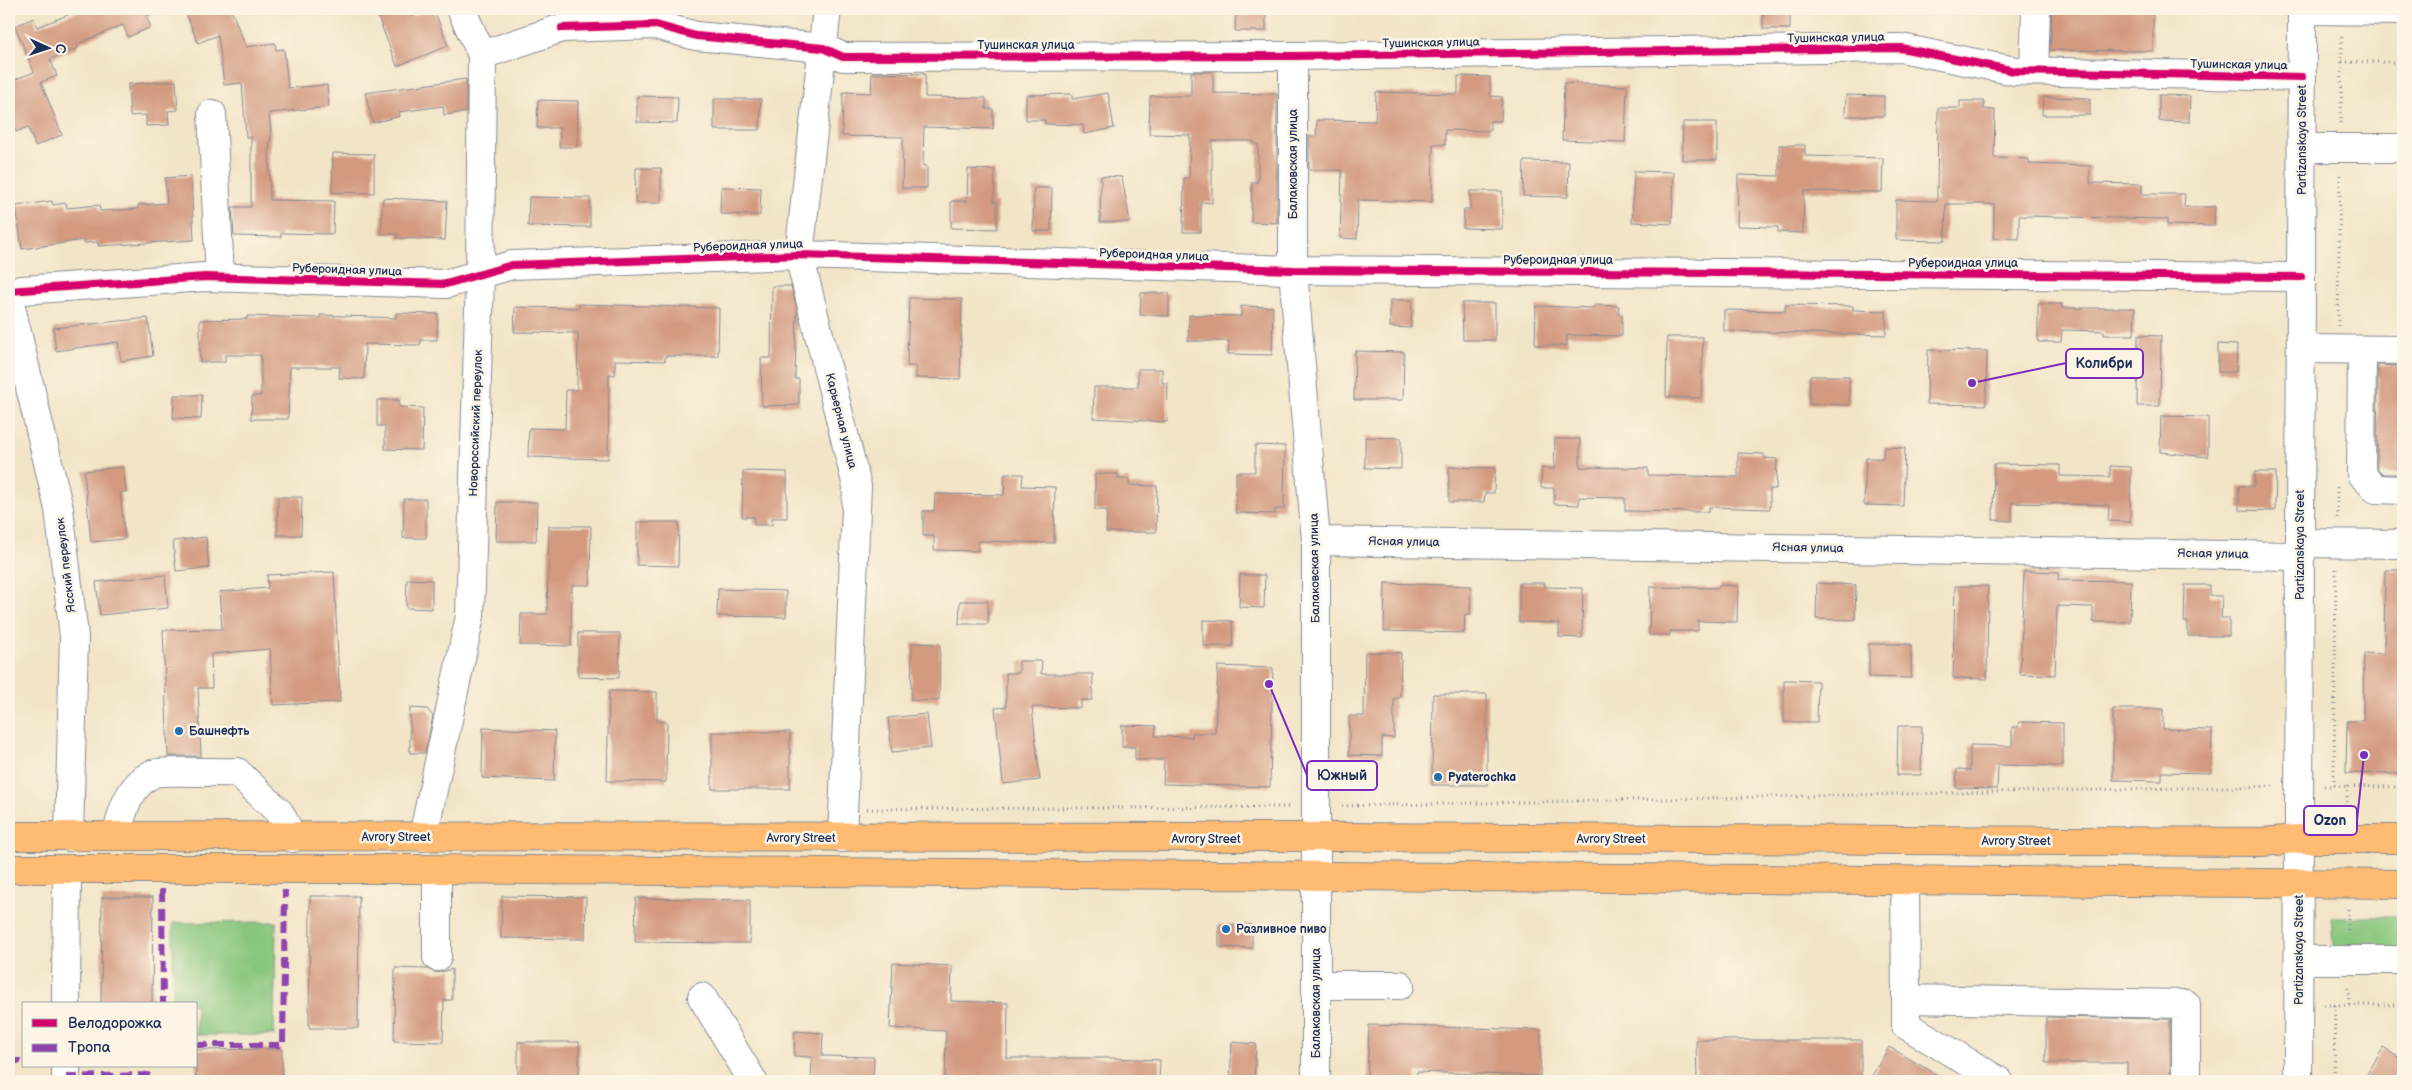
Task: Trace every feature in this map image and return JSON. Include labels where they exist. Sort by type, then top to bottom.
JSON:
[{"type":"main road","name":"Avrory Street","points":[[9,836],[2262,842],[2299,839],[2403,839]]},
{"type":"main road","points":[[9,869],[437,870],[2403,884]]},
{"type":"street","name":"Новороссийский переулок","points":[[424,837],[470,616],[480,274],[482,56],[461,9]]},
{"type":"street","points":[[482,56],[562,28],[595,9]]},
{"type":"street","name":"Карьерная улица","points":[[827,9],[799,255],[857,486],[842,838]]},
{"type":"street","points":[[2034,71],[2036,9]]},
{"type":"street","points":[[2302,9],[2403,11]]},
{"type":"street","name":"Partizanskaya Street","points":[[2298,1081],[2302,9]]},
{"type":"street","name":"Тушинская улица","points":[[562,28],[656,24],[696,36],[823,48],[843,57],[1293,56],[1901,48],[2015,71],[2302,77]]},
{"type":"street","name":"Балаковская улица","points":[[1293,56],[1294,270],[1316,541],[1316,1081]]},
{"type":"street","points":[[212,114],[220,277]]},
{"type":"street","points":[[2302,148],[2403,148]]},
{"type":"street","name":"Рубероидная улица","points":[[9,291],[220,277],[446,284],[512,265],[799,255],[1294,270],[2301,277]]},
{"type":"street","name":"Ясский переулок","points":[[9,299],[17,375],[59,509],[74,636],[69,836]]},
{"type":"street","points":[[2301,349],[2403,350]]},
{"type":"street","points":[[2362,350],[2361,474],[2376,489],[2403,490]]},
{"type":"street","name":"Ясная улица","points":[[1316,541],[2300,549],[2403,544]]},
{"type":"street","points":[[116,836],[121,813],[137,785],[154,773],[237,772],[279,812],[293,838]]},
{"type":"street","points":[[66,1002],[67,869]]},
{"type":"street","points":[[437,870],[437,957]]},
{"type":"street","points":[[1905,881],[1906,1025],[1999,1081]]},
{"type":"street","points":[[2299,960],[2403,960]]},
{"type":"street","points":[[1316,985],[1400,985]]},
{"type":"street","points":[[702,998],[754,1081]]},
{"type":"street","points":[[1906,999],[2186,1004],[2186,1081]]},
{"type":"street","points":[[66,1068],[66,1081]]},
{"type":"path","points":[[2342,62],[2403,62]]},
{"type":"path","points":[[843,809],[1316,806],[2300,786],[2403,788]]},
{"type":"path","points":[[2347,786],[2347,817]]},
{"type":"path","points":[[2348,907],[2348,940]]},
{"type":"path","points":[[2348,988],[2349,1005]]},
{"type":"path","points":[[2298,1005],[2403,1005]]},
{"type":"path","points":[[2334,1081],[2335,1005]]},
{"type":"green space","points":[[2331,917],[2403,917],[2403,966],[2335,967]]},
{"type":"green space","points":[[276,922],[274,1035],[198,1035],[198,1002],[173,1002],[173,923]]},
{"type":"building","points":[[83,9],[163,10],[146,16],[151,27],[128,37],[123,25],[77,44],[78,48],[50,59],[57,76],[41,82],[62,135],[35,146],[28,127],[16,132],[9,114],[9,82],[34,72],[15,26],[34,18],[37,27]]},
{"type":"building","points":[[184,9],[231,9],[246,47],[275,43],[276,50],[284,49],[288,88],[327,85],[329,107],[269,113],[271,135],[269,150],[270,200],[334,201],[333,234],[281,233],[281,237],[234,236],[232,207],[251,207],[251,137],[246,137],[242,83],[224,85],[218,35],[198,43]]},
{"type":"building","points":[[375,9],[409,9],[412,16],[434,9],[448,46],[397,66]]},
{"type":"building","points":[[1236,9],[1266,9],[1266,31],[1235,31]]},
{"type":"building","points":[[1763,9],[1790,9],[1790,29],[1763,29]]},
{"type":"building","points":[[2052,9],[2153,9],[2153,51],[2050,50]]},
{"type":"building","points":[[1191,72],[1213,72],[1213,93],[1277,94],[1277,223],[1251,222],[1252,182],[1258,182],[1258,144],[1254,144],[1254,141],[1212,141],[1212,203],[1201,202],[1201,232],[1183,232],[1184,178],[1189,178],[1190,135],[1149,134],[1150,96],[1191,96]]},
{"type":"building","points":[[872,73],[925,74],[925,97],[986,98],[986,109],[993,109],[993,129],[924,127],[923,166],[927,166],[927,188],[902,188],[903,137],[842,136],[843,92],[871,93]]},
{"type":"building","points":[[1458,76],[1490,77],[1490,96],[1502,97],[1501,121],[1490,121],[1490,131],[1445,130],[1445,145],[1433,144],[1432,202],[1358,200],[1357,239],[1340,238],[1342,170],[1309,170],[1309,136],[1316,137],[1317,120],[1375,121],[1376,92],[1458,94]]},
{"type":"building","points":[[466,79],[466,112],[444,115],[443,106],[399,112],[400,116],[373,123],[365,93]]},
{"type":"building","points":[[176,81],[178,110],[168,111],[169,125],[146,126],[146,115],[130,116],[128,84]]},
{"type":"building","points":[[1564,83],[1627,86],[1625,142],[1562,140]]},
{"type":"building","points":[[1108,93],[1114,128],[1084,134],[1083,125],[1045,124],[1045,120],[1026,120],[1026,95],[1072,94],[1072,99]]},
{"type":"building","points":[[1846,95],[1884,96],[1884,116],[1845,116]]},
{"type":"building","points":[[2159,95],[2190,96],[2189,122],[2159,121]]},
{"type":"building","points":[[637,96],[678,97],[677,123],[637,122]]},
{"type":"building","points":[[2043,97],[2090,98],[2090,115],[2042,115]]},
{"type":"building","points":[[714,99],[761,99],[760,130],[714,130]]},
{"type":"building","points":[[538,100],[578,101],[577,147],[559,147],[560,128],[537,128]]},
{"type":"building","points":[[1960,101],[1984,101],[1984,109],[1995,110],[1994,158],[2029,159],[2029,164],[2090,166],[2090,183],[2142,184],[2142,194],[2185,194],[2184,207],[2215,207],[2214,226],[2167,225],[2167,219],[2019,216],[2019,239],[1994,238],[1994,204],[1946,204],[1945,241],[1896,240],[1896,200],[1937,201],[1938,108],[1960,108]]},
{"type":"building","points":[[1683,122],[1717,122],[1717,160],[1682,160]]},
{"type":"building","points":[[1779,145],[1805,145],[1805,156],[1883,158],[1882,192],[1804,191],[1803,233],[1778,232],[1778,227],[1737,226],[1738,175],[1779,176]]},
{"type":"building","points":[[333,153],[374,154],[374,193],[332,192]]},
{"type":"building","points":[[1524,161],[1569,162],[1568,197],[1523,196]]},
{"type":"building","points":[[636,168],[661,168],[661,203],[635,203]]},
{"type":"building","points":[[968,169],[995,170],[994,202],[997,202],[997,229],[951,228],[951,201],[967,201]]},
{"type":"building","points":[[1634,171],[1674,172],[1672,224],[1632,222]]},
{"type":"building","points":[[191,176],[194,240],[98,246],[98,242],[84,243],[84,240],[22,249],[16,206],[52,201],[53,205],[66,203],[67,208],[99,205],[100,211],[138,209],[138,205],[167,203],[165,178]]},
{"type":"building","points":[[1101,176],[1122,177],[1130,222],[1100,222]]},
{"type":"building","points":[[721,187],[761,188],[760,215],[720,214]]},
{"type":"building","points":[[1034,188],[1052,188],[1051,231],[1033,231]]},
{"type":"building","points":[[1470,191],[1502,191],[1502,229],[1463,228],[1464,209],[1470,209]]},
{"type":"building","points":[[529,197],[590,198],[590,227],[528,226]]},
{"type":"building","points":[[383,198],[447,201],[445,240],[397,238],[398,234],[381,234]]},
{"type":"building","points":[[772,286],[791,286],[797,309],[795,379],[799,379],[799,405],[762,406],[761,358],[771,358]]},
{"type":"building","points":[[1141,293],[1169,293],[1169,316],[1140,315]]},
{"type":"building","points":[[909,298],[962,299],[960,379],[916,378],[916,366],[907,366]]},
{"type":"building","points":[[1390,300],[1412,300],[1411,328],[1390,327]]},
{"type":"building","points":[[1462,303],[1495,303],[1495,340],[1463,340]]},
{"type":"building","points":[[579,304],[719,308],[718,356],[665,356],[665,361],[615,360],[615,375],[609,374],[608,459],[528,457],[529,428],[565,429],[566,390],[577,390],[578,333],[514,332],[515,307],[579,308]]},
{"type":"building","points":[[2038,304],[2062,304],[2062,308],[2135,308],[2134,335],[2104,335],[2104,331],[2062,330],[2061,342],[2038,342]]},
{"type":"building","points":[[1595,305],[1619,306],[1618,314],[1622,315],[1622,336],[1567,335],[1567,346],[1535,345],[1536,306],[1595,308]]},
{"type":"building","points":[[1785,305],[1853,306],[1853,310],[1886,311],[1886,335],[1724,331],[1724,310],[1785,311]]},
{"type":"building","points":[[1241,306],[1273,307],[1272,355],[1228,354],[1229,341],[1188,341],[1189,315],[1241,316]]},
{"type":"building","points":[[396,313],[438,314],[437,340],[421,340],[420,345],[365,344],[364,379],[339,378],[340,367],[290,367],[288,419],[251,419],[252,396],[261,396],[261,355],[225,355],[225,362],[200,362],[200,320],[247,319],[247,316],[320,318],[320,315],[396,318]]},
{"type":"building","points":[[148,318],[153,356],[121,361],[118,342],[56,351],[53,328]]},
{"type":"building","points":[[2138,335],[2161,336],[2160,406],[2137,406]]},
{"type":"building","points":[[1667,337],[1703,337],[1701,398],[1666,397]]},
{"type":"building","points":[[2218,344],[2237,345],[2236,372],[2218,372]]},
{"type":"building","points":[[1928,350],[1987,351],[1986,405],[1927,404]]},
{"type":"building","points":[[1355,351],[1404,352],[1403,400],[1354,400]]},
{"type":"building","points":[[2378,365],[2403,366],[2403,474],[2383,474],[2377,468]]},
{"type":"building","points":[[1138,369],[1162,369],[1162,383],[1168,383],[1167,422],[1093,418],[1094,387],[1138,387]]},
{"type":"building","points":[[1810,376],[1849,376],[1849,405],[1809,404]]},
{"type":"building","points":[[174,395],[202,395],[201,419],[173,418]]},
{"type":"building","points":[[377,400],[399,400],[399,407],[423,408],[422,450],[385,449],[385,426],[377,426]]},
{"type":"building","points":[[2161,416],[2208,417],[2208,457],[2160,452]]},
{"type":"building","points":[[1365,437],[1401,438],[1401,469],[1365,468]]},
{"type":"building","points":[[1555,439],[1580,439],[1580,467],[1648,468],[1648,475],[1738,477],[1738,453],[1764,454],[1764,458],[1777,459],[1776,489],[1770,489],[1770,509],[1709,507],[1709,512],[1625,511],[1625,498],[1579,497],[1579,505],[1554,504],[1554,488],[1541,488],[1542,468],[1554,469]]},
{"type":"building","points":[[1255,445],[1285,446],[1284,509],[1275,509],[1275,514],[1236,513],[1236,472],[1255,472]]},
{"type":"building","points":[[1884,447],[1905,448],[1903,506],[1864,505],[1866,458],[1883,458]]},
{"type":"building","points":[[1994,464],[2060,465],[2060,476],[2110,477],[2110,466],[2131,467],[2130,522],[2108,521],[2109,505],[2012,503],[2012,521],[1993,520]]},
{"type":"building","points":[[123,467],[126,492],[120,492],[125,539],[91,542],[84,471]]},
{"type":"building","points":[[1449,467],[1495,468],[1494,493],[1485,493],[1484,502],[1449,502]]},
{"type":"building","points":[[743,471],[787,472],[787,518],[772,518],[772,525],[754,525],[754,517],[742,517]]},
{"type":"building","points":[[2255,472],[2276,472],[2275,511],[2239,510],[2239,486],[2254,486]]},
{"type":"building","points":[[1005,474],[1023,474],[1022,486],[1055,487],[1054,543],[978,541],[978,551],[934,550],[934,536],[923,536],[923,511],[934,511],[935,494],[1004,495]]},
{"type":"building","points":[[1095,474],[1118,474],[1118,479],[1129,479],[1129,485],[1157,486],[1156,532],[1106,532],[1107,510],[1095,510]]},
{"type":"building","points":[[278,497],[302,497],[301,535],[277,535]]},
{"type":"building","points":[[404,499],[426,499],[426,538],[403,538]]},
{"type":"building","points":[[497,502],[537,502],[536,541],[496,541]]},
{"type":"building","points":[[637,522],[679,522],[678,566],[637,565]]},
{"type":"building","points":[[549,526],[591,526],[590,585],[572,585],[571,646],[520,645],[521,614],[547,614]]},
{"type":"building","points":[[206,537],[209,568],[176,571],[173,541]]},
{"type":"building","points":[[2385,570],[2403,570],[2403,774],[2346,773],[2347,721],[2363,721],[2364,653],[2384,654]]},
{"type":"building","points":[[2024,571],[2059,572],[2058,580],[2131,581],[2130,622],[2093,622],[2093,607],[2057,606],[2055,675],[2020,674]]},
{"type":"building","points":[[334,572],[340,702],[273,705],[270,649],[211,654],[212,688],[198,688],[201,756],[168,756],[163,630],[222,629],[219,592],[268,588],[267,575]]},
{"type":"building","points":[[165,575],[168,608],[100,615],[96,582]]},
{"type":"building","points":[[1240,575],[1265,575],[1264,608],[1239,607]]},
{"type":"building","points":[[407,579],[432,580],[432,609],[406,608]]},
{"type":"building","points":[[1385,583],[1471,586],[1470,615],[1465,614],[1464,633],[1384,631]]},
{"type":"building","points":[[1519,583],[1545,583],[1545,587],[1583,588],[1582,638],[1559,637],[1559,623],[1519,622]]},
{"type":"building","points":[[1817,583],[1856,585],[1855,620],[1816,619]]},
{"type":"building","points":[[1719,585],[1738,586],[1737,622],[1698,621],[1698,631],[1670,631],[1670,635],[1649,635],[1650,587],[1719,588]]},
{"type":"building","points":[[2185,585],[2210,585],[2210,596],[2222,596],[2221,618],[2229,618],[2229,636],[2188,636],[2188,622],[2184,622]]},
{"type":"building","points":[[1955,586],[1988,586],[1987,679],[1953,678]]},
{"type":"building","points":[[718,589],[786,591],[786,617],[717,616]]},
{"type":"building","points":[[960,601],[988,601],[988,624],[959,624]]},
{"type":"building","points":[[1203,620],[1232,621],[1233,646],[1203,646]]},
{"type":"building","points":[[578,633],[620,633],[619,678],[578,677]]},
{"type":"building","points":[[912,643],[940,644],[939,701],[911,700]]},
{"type":"building","points":[[1869,644],[1911,644],[1911,678],[1869,677]]},
{"type":"building","points":[[1365,652],[1401,653],[1400,698],[1394,698],[1394,738],[1382,737],[1382,756],[1349,755],[1349,716],[1364,716]]},
{"type":"building","points":[[1019,661],[1042,661],[1041,674],[1093,674],[1092,700],[1081,700],[1081,708],[1032,707],[1040,780],[1003,784],[995,708],[1006,707],[1006,673],[1019,673]]},
{"type":"building","points":[[1218,666],[1273,668],[1270,787],[1163,784],[1164,760],[1135,760],[1135,747],[1122,747],[1122,725],[1156,726],[1155,736],[1192,737],[1192,733],[1215,733]]},
{"type":"building","points":[[1784,680],[1818,681],[1817,722],[1784,722]]},
{"type":"building","points":[[609,691],[657,692],[657,721],[667,722],[666,782],[607,781]]},
{"type":"building","points":[[1433,694],[1487,694],[1487,785],[1432,785]]},
{"type":"building","points":[[410,708],[427,709],[433,716],[425,753],[410,753]]},
{"type":"building","points":[[2113,709],[2163,709],[2163,729],[2212,730],[2211,773],[2162,772],[2162,781],[2113,780]]},
{"type":"building","points":[[927,714],[931,748],[892,752],[888,718]]},
{"type":"building","points":[[2019,722],[2063,723],[2063,766],[1998,765],[1997,789],[1956,788],[1957,769],[1970,770],[1970,745],[2012,746],[2012,727],[2018,727]]},
{"type":"building","points":[[1898,726],[1922,726],[1921,775],[1897,775]]},
{"type":"building","points":[[483,728],[555,731],[554,781],[482,778]]},
{"type":"building","points":[[712,732],[790,732],[790,789],[712,789]]},
{"type":"building","points":[[310,896],[359,896],[358,1028],[309,1028]]},
{"type":"building","points":[[502,896],[586,897],[585,939],[501,938]]},
{"type":"building","points":[[102,897],[153,897],[152,1002],[101,1002]]},
{"type":"building","points":[[636,898],[750,900],[750,943],[635,942]]},
{"type":"building","points":[[1219,925],[1252,925],[1252,948],[1219,947]]},
{"type":"building","points":[[893,963],[952,966],[951,1001],[1008,1003],[1007,1058],[1160,1060],[1159,1081],[945,1081],[946,1031],[890,1028]]},
{"type":"building","points":[[395,968],[427,969],[437,973],[452,969],[452,1000],[444,1000],[443,1042],[394,1041]]},
{"type":"building","points":[[2046,1017],[2170,1019],[2170,1081],[2127,1081],[2127,1063],[2046,1063]]},
{"type":"building","points":[[1369,1025],[1541,1030],[1540,1076],[1417,1072],[1416,1081],[1367,1081]]},
{"type":"building","points":[[795,1031],[823,1033],[822,1056],[874,1057],[873,1081],[811,1081],[812,1057],[794,1056]]},
{"type":"building","points":[[1696,1040],[1861,1040],[1861,1081],[1697,1081]]},
{"type":"building","points":[[518,1042],[579,1042],[579,1081],[518,1081]]},
{"type":"building","points":[[1232,1042],[1256,1044],[1254,1081],[1230,1081]]},
{"type":"building","points":[[1889,1047],[1948,1081],[1869,1081]]},
{"type":"building","points":[[2383,1048],[2403,1060],[2403,1081],[2363,1081]]},
{"type":"building","points":[[282,1049],[282,1081],[196,1081],[198,1050]]},
{"type":"marked path","points":[[162,889],[163,1002]]},
{"type":"marked path","points":[[198,1045],[283,1045],[285,890]]},
{"type":"marked path","points":[[9,1061],[22,1061]]},
{"type":"marked path","points":[[66,1077],[147,1075],[149,1068]]},
{"type":"cycle path","points":[[562,28],[656,25],[696,36],[823,48],[843,57],[1293,56],[1901,48],[2015,71],[2302,77]]},
{"type":"cycle path","points":[[9,291],[205,277],[446,284],[512,265],[799,255],[1293,270],[2301,277]]},
{"type":"place","name":"Колибри","points":[[1972,383]]},
{"type":"place","name":"Южный","points":[[1269,684]]},
{"type":"place","name":"Башнефть","points":[[179,731]]},
{"type":"place","name":"Ozon","points":[[2364,755]]},
{"type":"place","name":"Pyaterochka","points":[[1438,777]]},
{"type":"place","name":"Разливное пиво","points":[[1226,929]]}]
